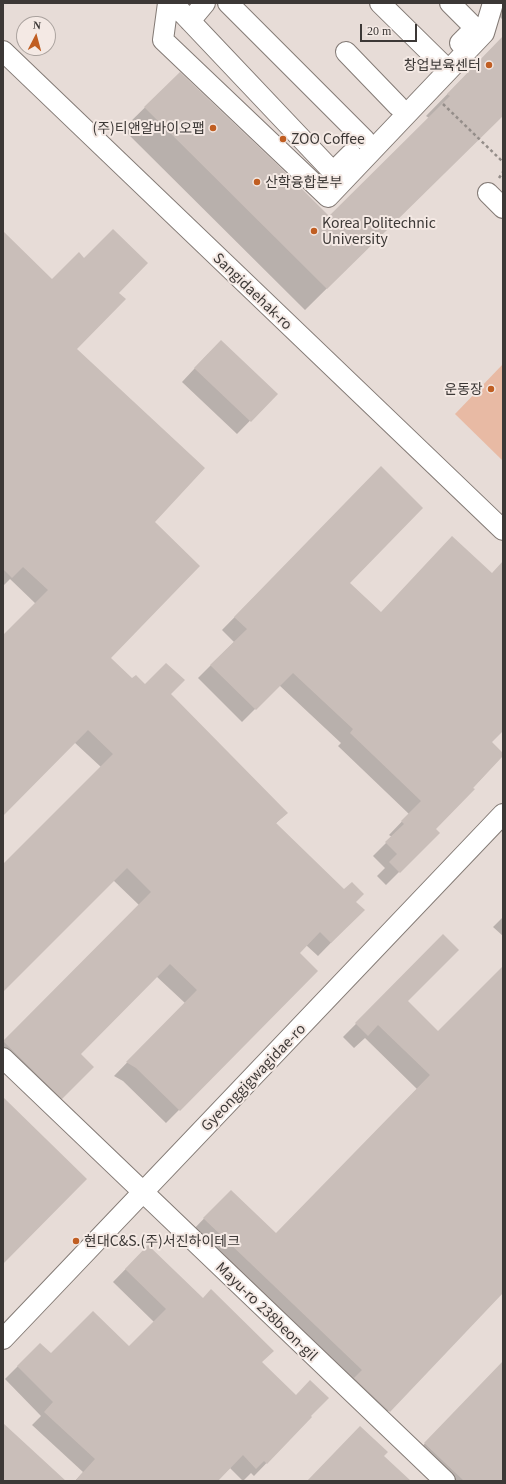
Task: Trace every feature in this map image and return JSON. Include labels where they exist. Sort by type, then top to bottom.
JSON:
[{"type":"street","points":[[168,3],[163,40],[328,197],[484,33],[493,3]]},
{"type":"street","points":[[173,3],[333,172],[475,28],[450,3]]},
{"type":"street","points":[[190,21],[205,3]]},
{"type":"street","points":[[228,3],[365,140]]},
{"type":"street","points":[[380,3],[440,63]]},
{"type":"street","name":"Sangidaehak-ro","points":[[3,51],[503,530]]},
{"type":"street","points":[[346,52],[398,106]]},
{"type":"street","points":[[488,193],[503,208]]},
{"type":"street","name":"Gyeonggigwagidae-ro","points":[[3,1339],[503,814]]},
{"type":"street","name":"Mayu-ro 238beon-gil","points":[[3,1058],[445,1481]]},
{"type":"path","points":[[443,103],[503,162]]},
{"type":"shaded area","name":"운동장","points":[[503,364],[503,461],[455,414]]},
{"type":"building","name":"산학융합본부","points":[[503,36],[503,116],[327,289],[144,107],[180,72],[329,216],[450,96],[447,94]]},
{"type":"building","points":[[113,229],[148,263],[119,293],[126,299],[77,349],[205,468],[155,522],[200,566],[111,658],[132,678],[136,675],[145,684],[166,663],[185,680],[171,694],[288,813],[276,823],[344,889],[352,882],[364,894],[356,902],[365,910],[331,943],[320,932],[300,953],[318,971],[180,1111],[136,1068],[126,1062],[197,990],[170,964],[81,1054],[94,1067],[62,1099],[3,1041],[151,892],[127,868],[3,992],[3,864],[113,754],[88,730],[3,816],[3,635],[48,590],[23,567],[12,578],[3,569],[3,231],[52,279],[79,252],[84,258]]},
{"type":"building","points":[[221,340],[278,394],[251,422],[194,368]]},
{"type":"building","points":[[381,466],[423,508],[350,583],[381,612],[452,536],[492,573],[503,561],[503,731],[492,742],[503,753],[503,756],[473,788],[475,789],[436,829],[440,833],[400,873],[389,862],[397,854],[385,842],[404,824],[401,821],[421,801],[350,733],[353,729],[293,673],[256,710],[210,665],[247,629],[234,617]]},
{"type":"building","points":[[443,934],[459,950],[408,1001],[438,1031],[503,966],[503,1293],[390,1412],[354,1378],[362,1370],[203,1218],[231,1190],[276,1233],[430,1075],[378,1025],[368,1036],[355,1023]]},
{"type":"building","points":[[3,1097],[87,1179],[3,1264]]},
{"type":"building","points":[[148,1245],[203,1298],[211,1289],[274,1351],[262,1362],[296,1395],[310,1380],[329,1398],[267,1464],[264,1461],[256,1469],[243,1455],[218,1481],[75,1481],[95,1459],[44,1412],[53,1402],[17,1366],[40,1343],[51,1353],[93,1311],[129,1346],[166,1309],[125,1269]]},
{"type":"building","points":[[503,1361],[503,1481],[464,1481],[424,1443]]},
{"type":"building","points":[[3,1423],[66,1481],[3,1481]]},
{"type":"building","points":[[360,1426],[388,1452],[384,1456],[411,1481],[307,1481]]},
{"type":"place","name":"창업보육센터","points":[[489,65]]},
{"type":"place","name":"(주)티앤알바이오팹","points":[[213,128]]},
{"type":"place","name":"ZOO Coffee","points":[[283,139]]},
{"type":"place","name":"산학융합본부","points":[[257,182]]},
{"type":"place","name":"Korea Politechnic University","points":[[314,231]]},
{"type":"place","name":"운동장","points":[[491,389]]},
{"type":"place","name":"현대C&S.(주)서진하이테크","points":[[76,1241]]}]
